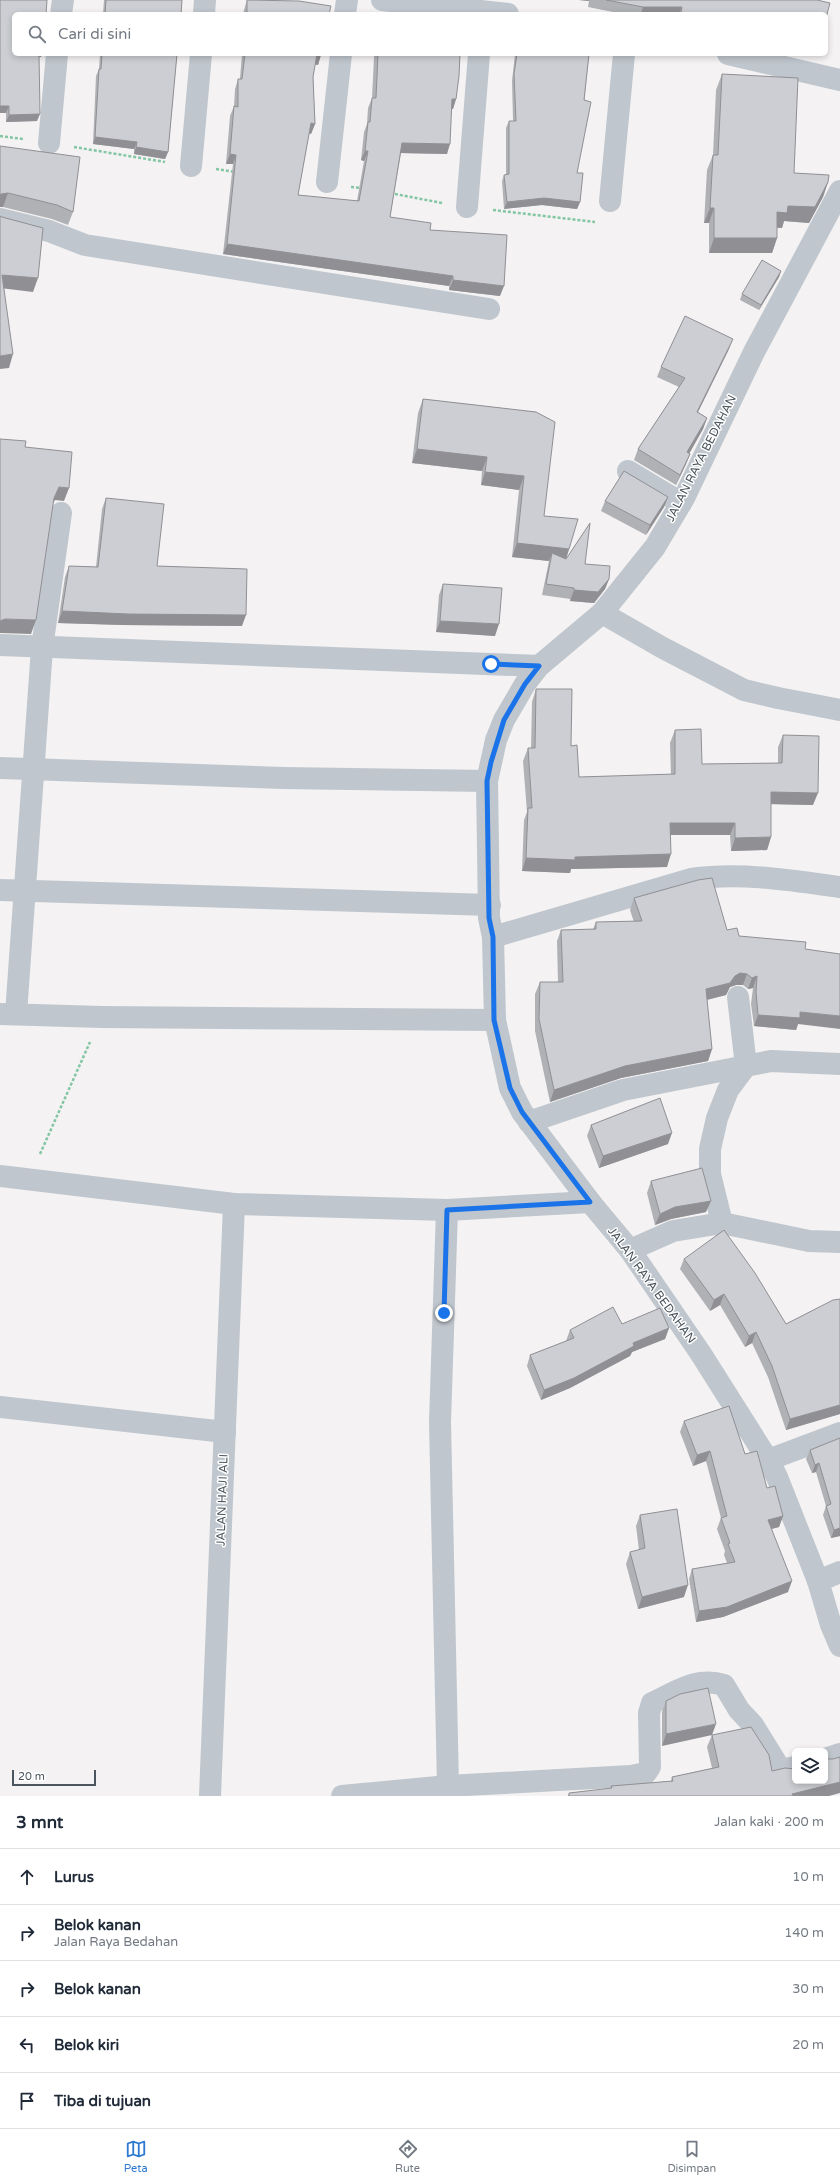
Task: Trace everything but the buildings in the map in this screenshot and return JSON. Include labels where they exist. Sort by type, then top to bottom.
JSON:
[{"type":"street","points":[[61,12],[63,0]]},
{"type":"street","points":[[204,12],[205,0]]},
{"type":"street","points":[[345,12],[347,0]]},
{"type":"street","points":[[382,0],[483,12]]},
{"type":"street","points":[[48,143],[57,56]]},
{"type":"street","points":[[191,166],[201,56]]},
{"type":"street","points":[[327,182],[341,56]]},
{"type":"street","points":[[467,207],[479,56]]},
{"type":"street","points":[[610,201],[624,56]]},
{"type":"street","points":[[737,56],[840,80]]},
{"type":"street","name":"JALAN RAYA BEDAHAN","points":[[840,190],[754,352],[681,503],[655,547],[602,613],[539,666],[525,684],[504,720],[496,740],[487,781],[489,918],[493,937],[494,1020],[510,1088],[522,1112],[529,1122],[590,1202],[630,1250],[701,1354],[768,1460],[777,1476],[818,1581],[831,1624],[840,1646]]},
{"type":"street","points":[[0,220],[49,231],[85,245],[489,309]]},
{"type":"street","points":[[628,471],[681,503]]},
{"type":"street","points":[[61,513],[42,648],[26,891],[8,1014],[102,1017],[494,1020]]},
{"type":"street","points":[[602,613],[663,648],[744,690],[840,710]]},
{"type":"street","points":[[0,645],[42,648],[539,666]]},
{"type":"street","points":[[0,768],[283,778],[487,781]]},
{"type":"street","points":[[493,937],[691,878],[715,875],[744,875],[840,887]]},
{"type":"street","points":[[0,890],[490,905]]},
{"type":"street","points":[[722,1223],[710,1174],[710,1149],[717,1118],[728,1090],[746,1066],[738,997]]},
{"type":"street","points":[[529,1122],[622,1090],[771,1061],[840,1064]]},
{"type":"street","points":[[0,1176],[234,1204],[447,1210],[590,1202]]},
{"type":"street","name":"JALAN HAJI ALI","points":[[210,1796],[234,1204]]},
{"type":"street","points":[[447,1210],[440,1422],[448,1786]]},
{"type":"street","points":[[630,1250],[673,1231],[722,1223],[809,1241],[840,1242]]},
{"type":"street","points":[[0,1407],[225,1432]]},
{"type":"street","points":[[768,1460],[840,1432]]},
{"type":"street","points":[[818,1581],[840,1572]]},
{"type":"street","points":[[342,1796],[448,1786],[631,1776],[646,1773],[650,1767],[649,1713],[652,1703],[697,1683],[706,1681],[724,1685],[739,1710],[753,1726],[779,1767],[787,1769],[792,1768]]},
{"type":"street","points":[[828,1758],[840,1754]]},
{"type":"path","points":[[0,136],[236,172]]},
{"type":"path","points":[[327,182],[366,189]]},
{"type":"path","points":[[389,193],[467,207],[571,220]]},
{"type":"path","points":[[30,1179],[102,1017]]},
{"type":"route","points":[[444,1313],[447,1210],[590,1202],[522,1112],[510,1088],[494,1020],[493,937],[489,918],[487,781],[496,740],[504,720],[525,684],[539,666],[491,664]]}]
